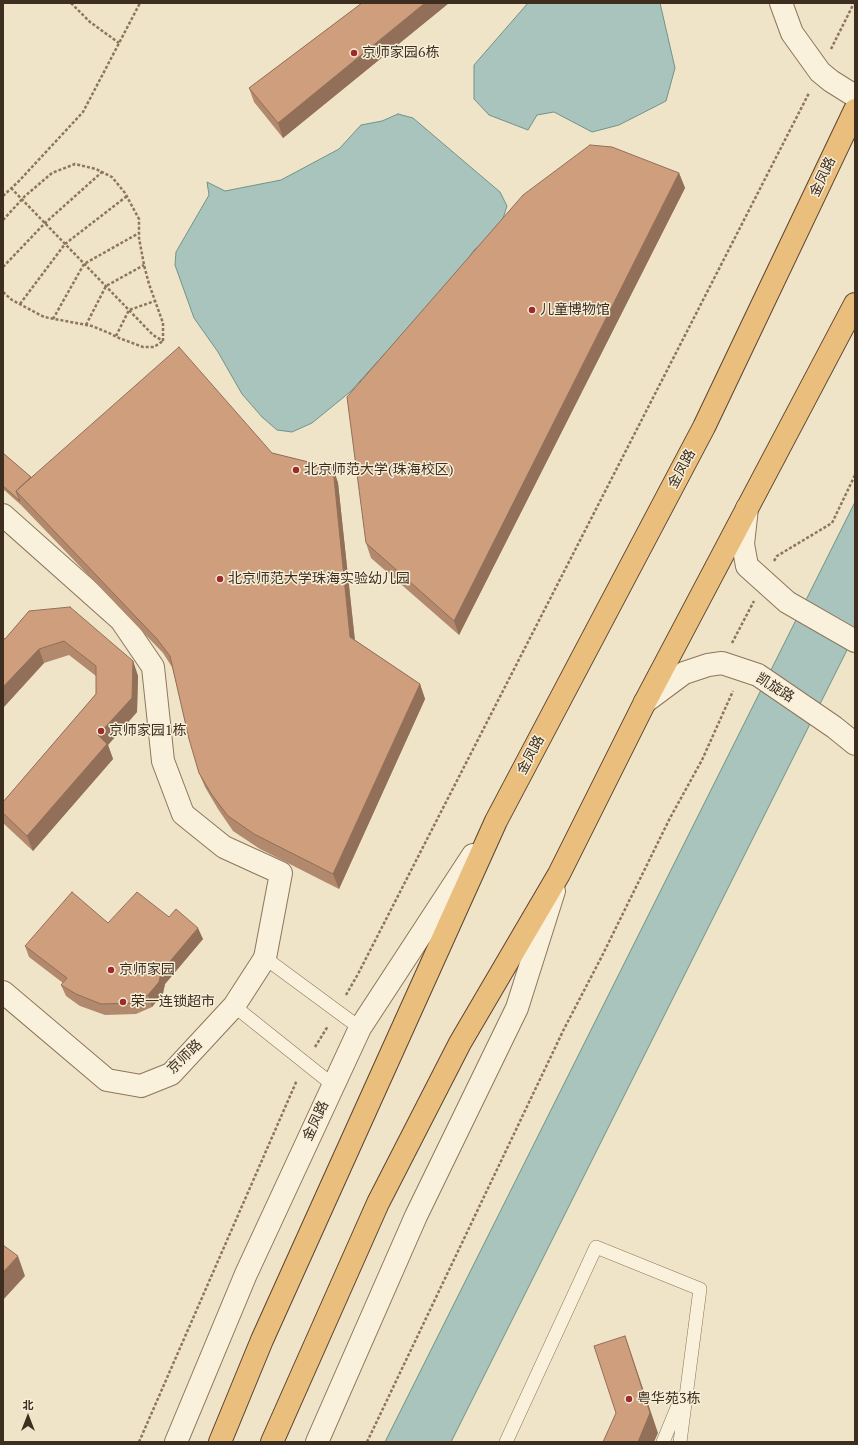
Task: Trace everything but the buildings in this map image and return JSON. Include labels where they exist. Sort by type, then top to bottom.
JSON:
[{"type":"highway","name":"金凤路","points":[[220,1442],[269,1326],[496,821],[704,427],[855,110]]},
{"type":"highway","points":[[272,1442],[378,1203],[460,1043],[559,874],[645,702],[855,304]]},
{"type":"street","points":[[781,3],[792,32],[820,72],[831,81],[855,96]]},
{"type":"street","points":[[748,506],[743,544],[747,566],[787,602],[855,641]]},
{"type":"street","points":[[3,515],[121,620],[152,667],[163,761],[183,814],[224,848],[281,873],[264,958]]},
{"type":"street","points":[[645,702],[684,673],[722,663]]},
{"type":"street","name":"凯旋路","points":[[722,663],[758,675],[855,744]]},
{"type":"street","name":"金凤路","points":[[176,1442],[246,1274],[360,1028],[496,821]]},
{"type":"street","points":[[317,1442],[416,1216],[517,1008],[559,874]]},
{"type":"street","name":"京师路","points":[[3,992],[107,1080],[141,1086],[171,1074],[234,1006],[264,958]]},
{"type":"lane","points":[[264,958],[360,1028]]},
{"type":"lane","points":[[234,1006],[333,1084]]},
{"type":"lane","points":[[506,1442],[596,1247],[700,1289],[680,1442]]},
{"type":"lane","points":[[664,1442],[689,1380]]},
{"type":"path","points":[[71,3],[90,22],[119,43]]},
{"type":"path","points":[[3,196],[83,112],[140,3]]},
{"type":"path","points":[[844,22],[854,3]]},
{"type":"path","points":[[358,974],[805,102]]},
{"type":"path","points":[[3,220],[52,173],[75,164],[96,169],[112,177],[128,196],[139,219],[139,233],[144,264],[149,284],[163,323],[163,341]]},
{"type":"path","points":[[3,267],[45,223],[102,172]]},
{"type":"path","points":[[12,188],[153,335],[163,341]]},
{"type":"path","points":[[20,304],[65,244],[128,196]]},
{"type":"path","points":[[53,319],[84,264],[139,233]]},
{"type":"path","points":[[86,325],[106,286],[144,264]]},
{"type":"path","points":[[3,292],[33,312],[53,319],[86,325],[143,347],[154,347],[163,341]]},
{"type":"path","points":[[116,336],[129,310],[155,301]]},
{"type":"path","points":[[367,1442],[564,1029],[670,818],[702,760],[736,685],[722,663],[777,556],[832,523],[855,475]]},
{"type":"path","points":[[139,1442],[299,1076]]},
{"type":"water","points":[[528,3],[660,3],[675,68],[666,101],[619,125],[592,132],[554,112],[537,115],[528,130],[489,115],[474,99],[474,65]]},
{"type":"water","points":[[398,114],[413,118],[500,192],[507,206],[499,231],[474,250],[459,272],[350,392],[312,423],[292,432],[277,430],[262,417],[242,394],[218,352],[194,318],[175,265],[176,252],[209,195],[207,182],[225,191],[281,180],[339,149],[361,125],[382,121]]},
{"type":"water","points":[[855,502],[855,634],[451,1442],[385,1442]]},
{"type":"place","name":"京师家园6栋","points":[[354,53]]},
{"type":"place","name":"儿童博物馆","points":[[532,310]]},
{"type":"place","name":"北京师范大学(珠海校区)","points":[[296,470]]},
{"type":"place","name":"北京师范大学珠海实验幼儿园","points":[[220,579]]},
{"type":"place","name":"京师家园1栋","points":[[101,731]]},
{"type":"place","name":"京师家园","points":[[111,970]]},
{"type":"place","name":"荣一连锁超市","points":[[123,1002]]},
{"type":"place","name":"粤华苑3栋","points":[[629,1399]]}]
